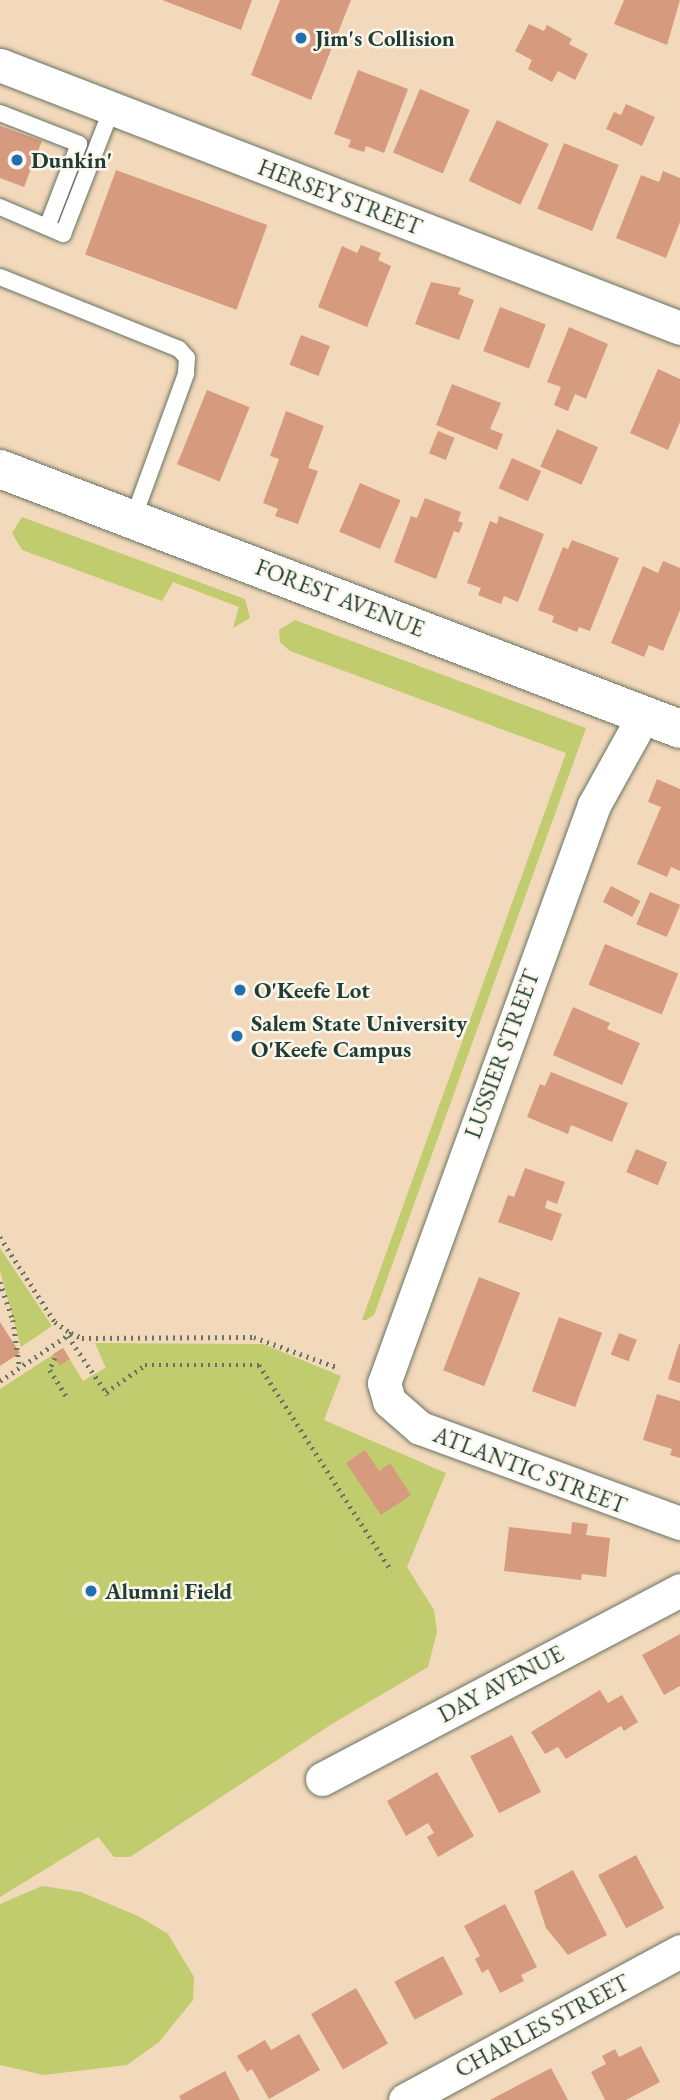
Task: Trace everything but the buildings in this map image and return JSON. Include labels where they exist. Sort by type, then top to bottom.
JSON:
[{"type":"street","name":"HERSEY STREET","points":[[0,65],[680,328]]},
{"type":"street","name":"FOREST AVENUE","points":[[0,469],[680,729]]},
{"type":"street","name":"LUSSIER STREET","points":[[389,1401],[384,1383],[390,1360],[594,805],[644,715]]},
{"type":"street","name":"ATLANTIC STREET","points":[[389,1401],[420,1428],[680,1523]]},
{"type":"street","name":"DAY AVENUE","points":[[322,1779],[680,1590]]},
{"type":"street","name":"CHARLES STREET","points":[[405,2100],[680,1951]]},
{"type":"lane","points":[[0,207],[63,234],[112,108]]},
{"type":"lane","points":[[0,113],[79,144],[47,227]]},
{"type":"lane","points":[[0,277],[179,349],[187,358],[186,373],[133,519]]},
{"type":"path","points":[[0,1237],[55,1322],[70,1334],[107,1393],[145,1365],[259,1365],[392,1571]]},
{"type":"path","points":[[0,1282],[13,1320],[19,1369]]},
{"type":"path","points":[[70,1334],[82,1338],[254,1337],[336,1367]]},
{"type":"path","points":[[0,1381],[70,1334]]},
{"type":"path","points":[[55,1358],[50,1370],[68,1399]]},
{"type":"green space","points":[[22,517],[245,599],[250,618],[233,628],[239,607],[173,582],[162,601],[22,550],[12,533]]},
{"type":"green space","points":[[295,620],[586,728],[374,1315],[366,1320],[362,1320],[566,753],[290,651],[280,642],[279,630]]},
{"type":"green space","points":[[0,1248],[52,1326],[21,1347],[0,1271]]},
{"type":"green space","points":[[95,1343],[263,1344],[341,1376],[324,1420],[446,1473],[407,1567],[434,1610],[437,1632],[428,1667],[332,1724],[130,1857],[114,1857],[98,1837],[0,1897],[0,1389],[63,1348],[83,1381],[105,1368],[107,1371]]},
{"type":"green space","points":[[42,1886],[81,1892],[140,1917],[168,1934],[194,1977],[193,2000],[159,2042],[127,2065],[44,2075],[0,2065],[0,1904]]},
{"type":"place","name":"Jim's Collision","points":[[301,38]]},
{"type":"place","name":"Dunkin'","points":[[17,160]]},
{"type":"place","name":"O'Keefe Lot","points":[[240,990]]},
{"type":"place","name":"Salem State University O'Keefe Campus","points":[[237,1036]]},
{"type":"place","name":"Alumni Field","points":[[91,1591]]}]
